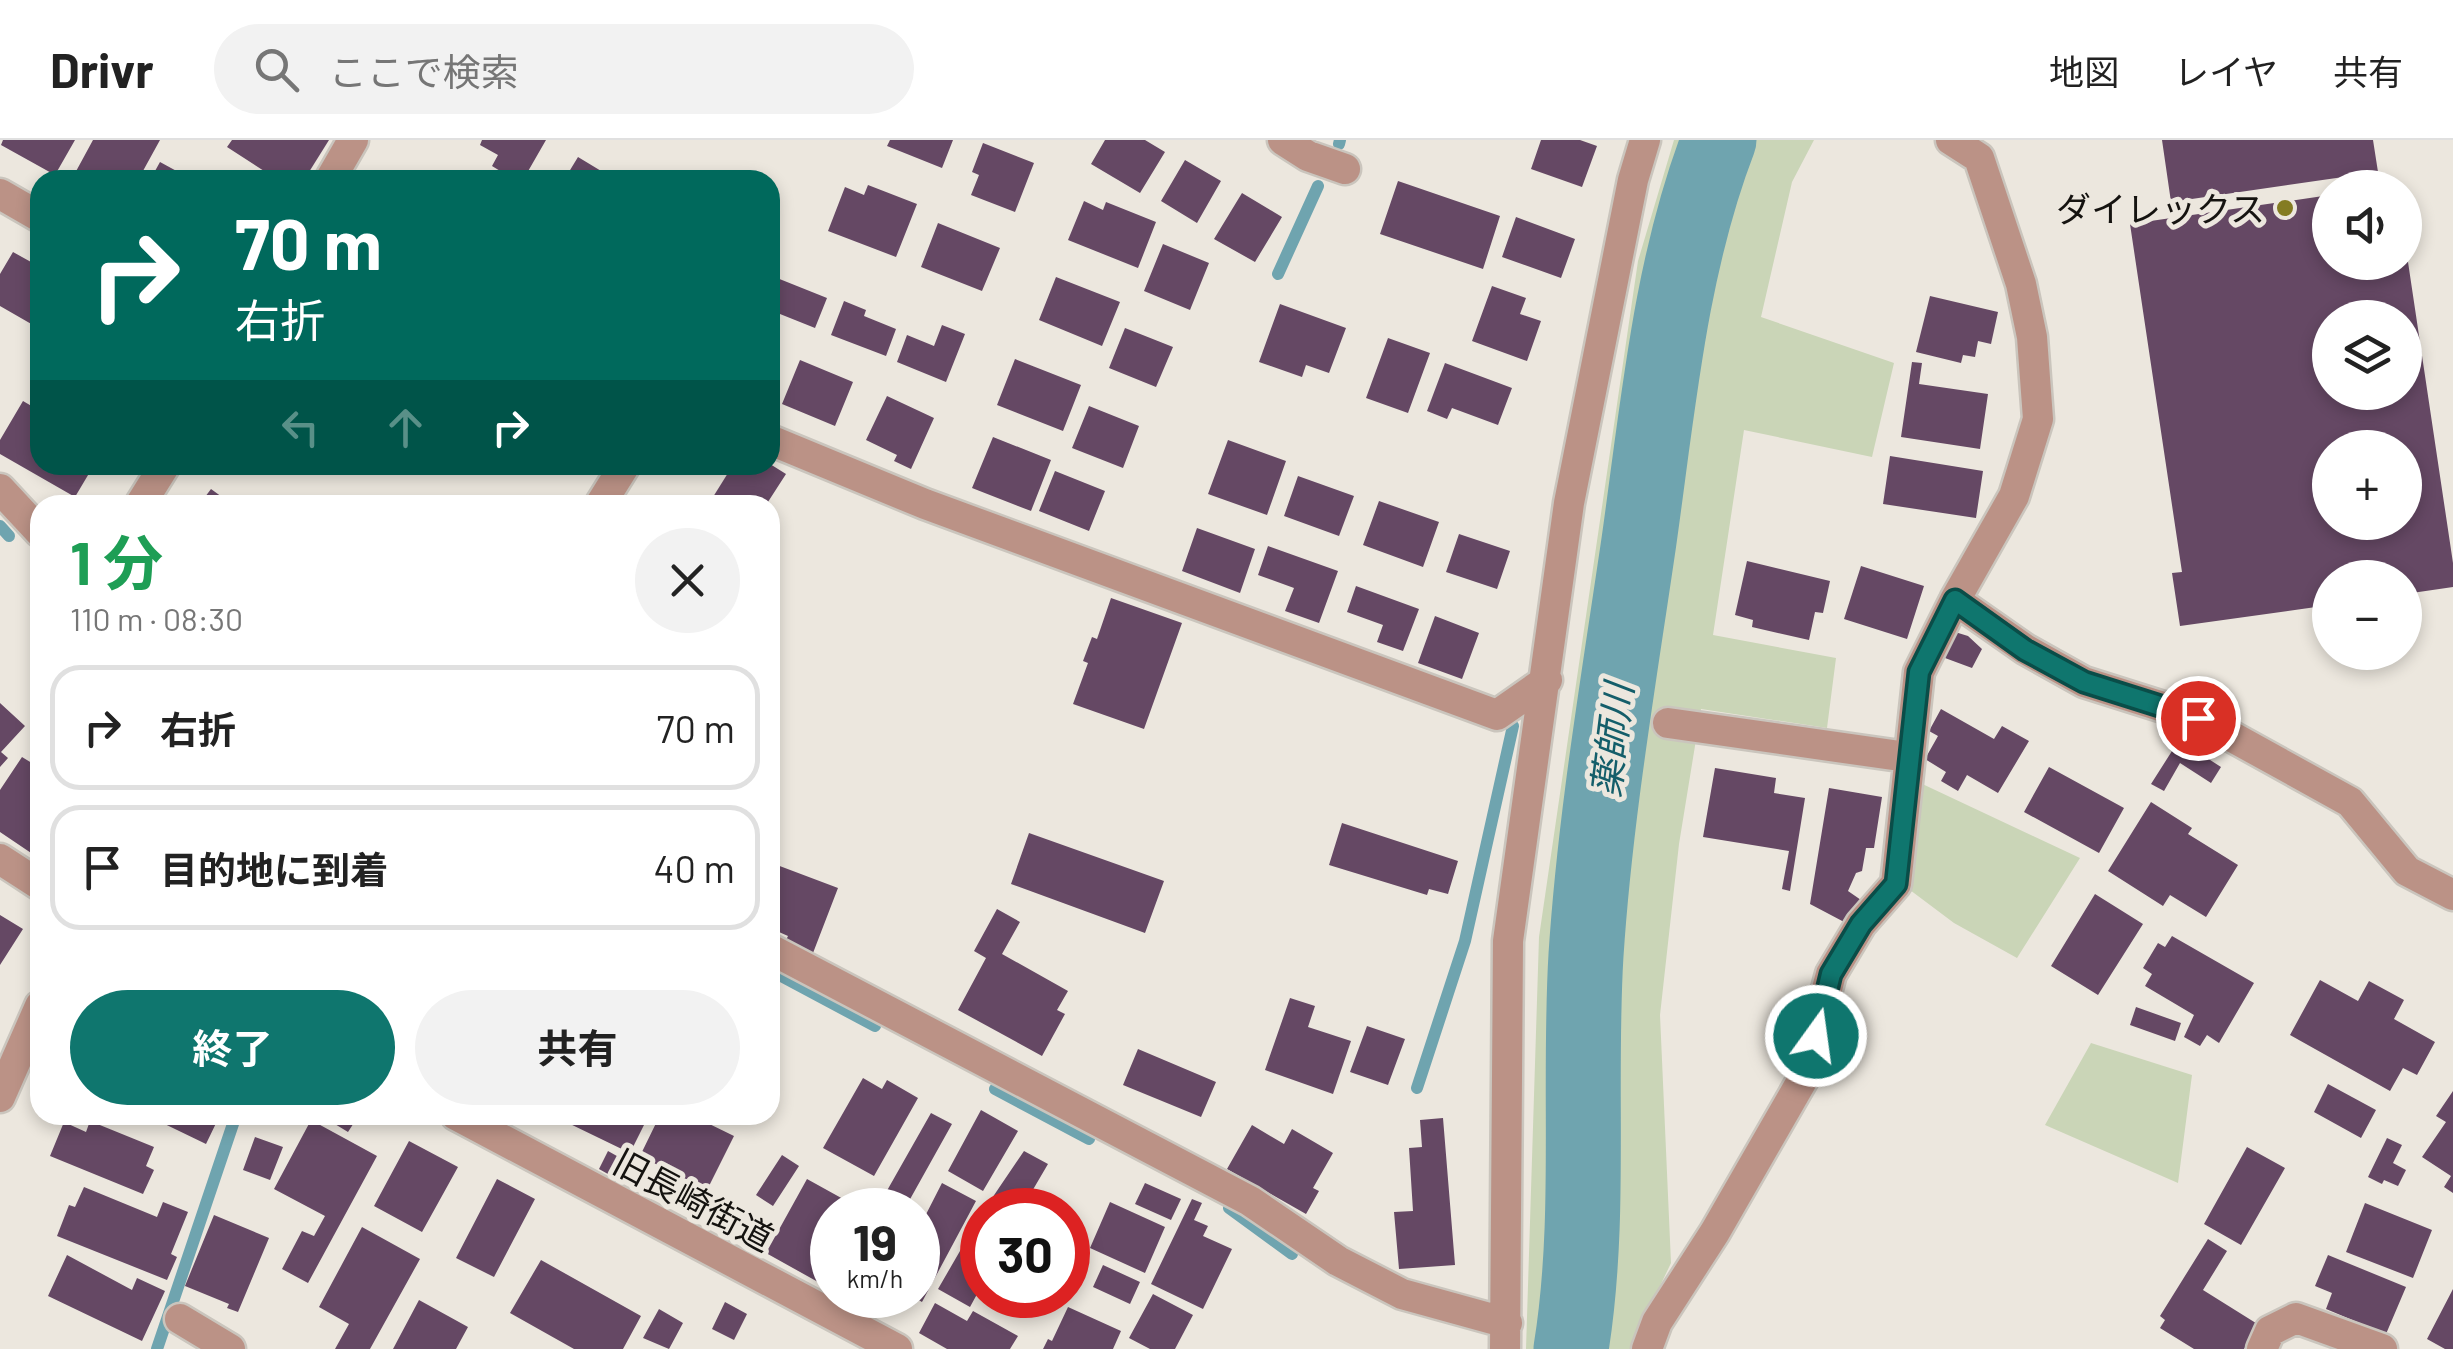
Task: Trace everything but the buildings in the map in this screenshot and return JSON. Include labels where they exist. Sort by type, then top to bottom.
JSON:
[{"type":"street","points":[[336,170],[353,140]]},
{"type":"street","points":[[1283,140],[1308,156],[1345,169]]},
{"type":"street","points":[[780,955],[1250,1200],[1338,1261],[1402,1294],[1506,1336],[1508,941],[1570,503],[1633,180],[1645,140]]},
{"type":"street","points":[[1647,1349],[1657,1322],[1715,1232],[1803,1080],[1831,974],[1861,924],[1896,884],[1919,672],[2014,496],[2038,419],[2032,337],[1986,149],[1951,140]]},
{"type":"street","points":[[0,194],[30,211]]},
{"type":"street","points":[[780,444],[926,504],[1497,715],[1547,680]]},
{"type":"street","points":[[0,489],[30,521]]},
{"type":"street","points":[[1955,600],[2025,650],[2084,682],[2198,718],[2350,802],[2407,871],[2453,895]]},
{"type":"street","points":[[1668,723],[1908,757]]},
{"type":"street","points":[[0,859],[30,879]]},
{"type":"street","points":[[0,1098],[30,1029]]},
{"type":"street","name":"旧長崎街道","points":[[475,1125],[897,1349]]},
{"type":"street","points":[[2262,1349],[2270,1331],[2296,1318],[2382,1349]]},
{"type":"street","points":[[180,1320],[230,1349]]},
{"type":"green space","points":[[1674,140],[1693,140],[1648,304],[1560,943],[1553,1328],[1547,1349],[1526,1349],[1539,937],[1638,261]]},
{"type":"green space","points":[[1744,140],[1814,140],[1792,182],[1761,317],[1894,363],[1872,457],[1744,430],[1713,635],[1836,658],[1827,728],[1701,709],[1679,844],[1660,1015],[1671,1263],[1630,1349],[1593,1349],[1607,940],[1693,323]]},
{"type":"green space","points":[[1916,781],[2080,858],[2017,958],[1954,923],[1910,890]]},
{"type":"green space","points":[[2091,1043],[2192,1075],[2178,1183],[2045,1125]]},
{"type":"waterway","points":[[1339,144],[1340,140]]},
{"type":"waterway","name":"薬師川","points":[[1571,1349],[1583,1202],[1586,955],[1601,799],[1677,287],[1702,188],[1719,140]]},
{"type":"waterway","points":[[1278,274],[1318,186]]},
{"type":"waterway","points":[[0,526],[9,536]]},
{"type":"waterway","points":[[1417,1088],[1465,941],[1513,726]]},
{"type":"waterway","points":[[780,975],[875,1026]]},
{"type":"waterway","points":[[995,1089],[1089,1139]]},
{"type":"waterway","points":[[157,1349],[233,1125]]},
{"type":"waterway","points":[[1229,1208],[1292,1254]]},
{"type":"place","name":"ダイレックス","points":[[2285,208]]},
{"type":"route","points":[[1816,1036],[1831,974],[1861,924],[1896,884],[1919,672],[1955,600],[2025,650],[2084,682],[2198,718]]}]
